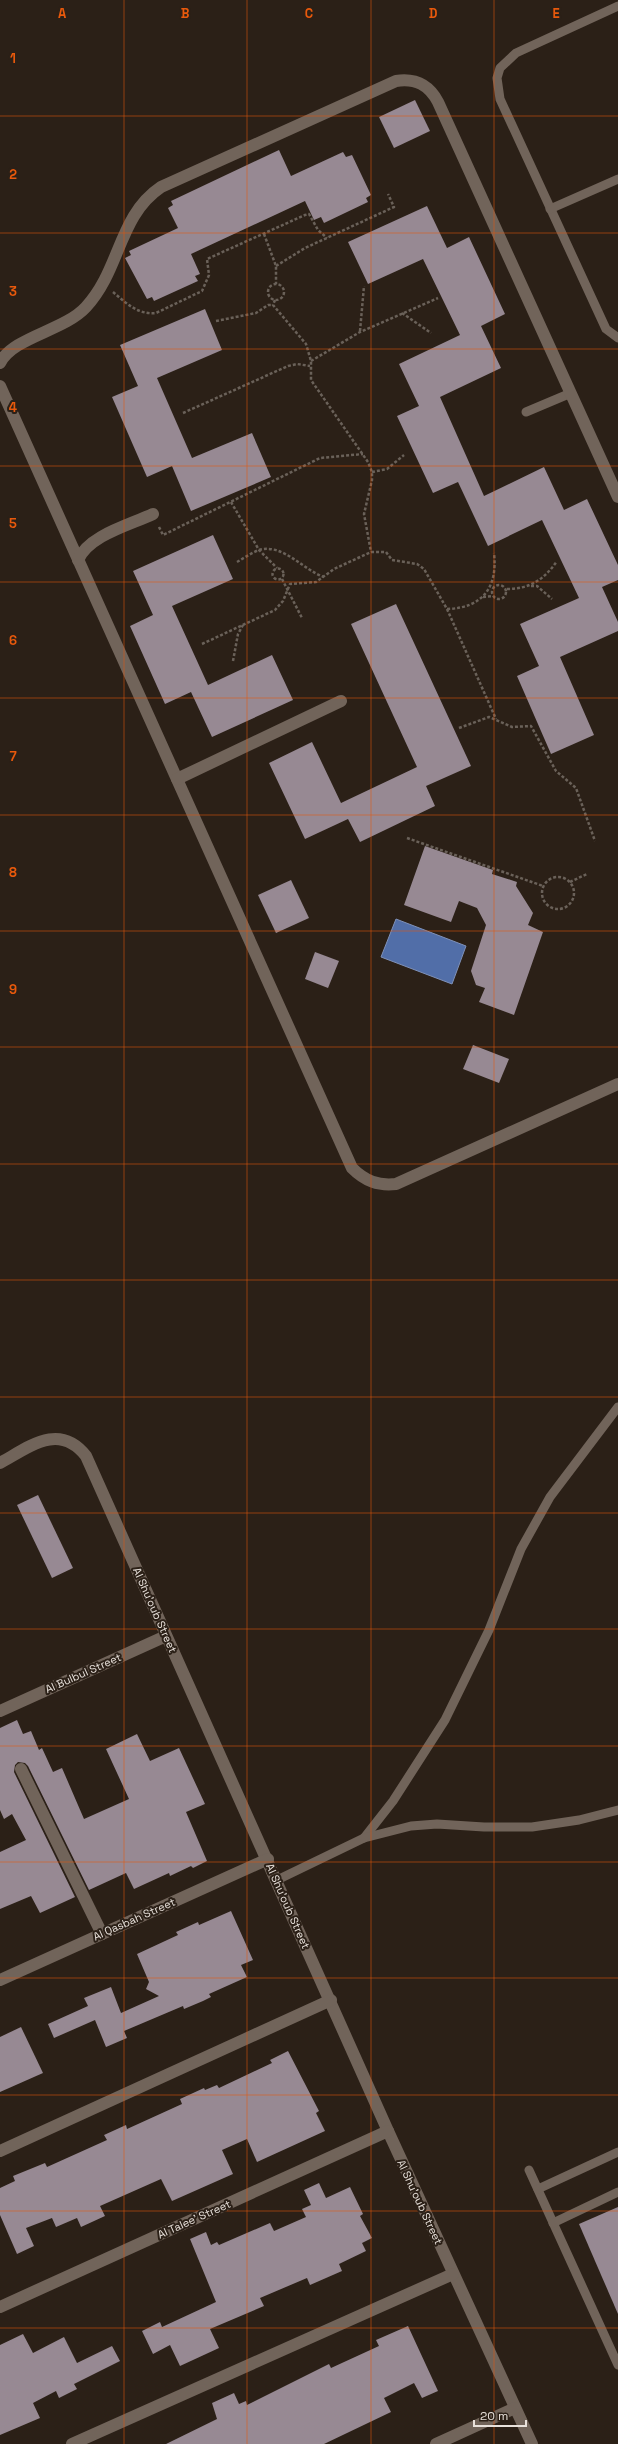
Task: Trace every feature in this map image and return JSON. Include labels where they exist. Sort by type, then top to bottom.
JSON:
[{"type":"street","points":[[0,362],[11,349],[50,331],[84,309],[104,284],[134,213],[141,203],[161,187],[396,81],[417,82],[426,86],[438,102],[618,497]]},
{"type":"street","points":[[0,386],[347,1159],[359,1175],[377,1184],[396,1184],[618,1084]]},
{"type":"street","points":[[78,560],[82,551],[101,538],[153,514]]},
{"type":"street","points":[[177,779],[341,701]]},
{"type":"street","name":"Al Shu'oub Street","points":[[0,1463],[32,1445],[53,1438],[73,1444],[86,1456],[268,1859],[275,1881],[331,2000],[388,2131],[532,2444]]},
{"type":"street","name":"Al Bulbul Street","points":[[0,1711],[166,1636]]},
{"type":"street","points":[[21,1769],[102,1934]]},
{"type":"street","name":"Al Qasbah Street","points":[[0,1980],[268,1859]]},
{"type":"street","points":[[0,2151],[331,2000]]},
{"type":"street","name":"Al Talee' Street","points":[[0,2307],[388,2131]]},
{"type":"street","points":[[72,2444],[453,2274]]},
{"type":"street","points":[[436,2444],[515,2408]]},
{"type":"lane","points":[[618,6],[516,53],[500,68],[497,78],[500,99],[550,209],[606,329],[618,338]]},
{"type":"lane","points":[[550,209],[618,179]]},
{"type":"lane","points":[[526,412],[571,393]]},
{"type":"lane","points":[[364,1838],[393,1801],[445,1720],[489,1630],[521,1549],[550,1497],[618,1407]]},
{"type":"lane","points":[[275,1881],[364,1838],[411,1826],[437,1824],[508,1828],[555,1824],[618,1810]]},
{"type":"lane","points":[[538,2189],[618,2152]]},
{"type":"lane","points":[[529,2170],[618,2365]]},
{"type":"lane","points":[[553,2223],[618,2192]]},
{"type":"path","points":[[276,266],[305,248],[394,207],[388,194]]},
{"type":"path","points":[[104,284],[133,308],[148,314],[156,313],[202,291],[209,275],[207,260],[309,214],[318,230],[327,238]]},
{"type":"path","points":[[264,234],[276,266],[276,284]]},
{"type":"path","points":[[216,321],[250,314],[273,305],[275,300],[283,295],[281,286],[276,284],[271,285],[268,294],[275,300]]},
{"type":"path","points":[[360,332],[364,286]]},
{"type":"path","points":[[311,361],[360,332],[438,298]]},
{"type":"path","points":[[273,305],[306,344],[311,361],[311,380],[316,390],[330,405],[363,454],[372,472],[364,514],[371,552]]},
{"type":"path","points":[[402,313],[431,333]]},
{"type":"path","points":[[183,413],[288,366],[297,364],[310,366]]},
{"type":"path","points":[[153,514],[163,535],[320,458],[363,454]]},
{"type":"path","points":[[372,472],[387,469],[404,455]]},
{"type":"path","points":[[231,502],[259,550],[277,568],[284,572],[282,579],[302,618]]},
{"type":"path","points":[[237,562],[259,550],[268,549],[285,553],[313,573],[324,577]]},
{"type":"path","points":[[202,644],[275,610],[283,601],[287,588],[296,582],[316,582],[334,568],[371,552],[386,552],[392,560],[417,564],[424,569],[446,609],[496,719]]},
{"type":"path","points":[[446,609],[459,609],[472,605],[482,597],[492,584],[496,568],[494,553]]},
{"type":"path","points":[[531,586],[550,571],[557,561]]},
{"type":"path","points":[[277,568],[273,576],[277,579],[282,579]]},
{"type":"path","points":[[493,596],[492,589],[495,586],[502,585],[507,589],[537,586],[552,599]]},
{"type":"path","points":[[482,597],[493,596],[502,599],[506,594],[507,589]]},
{"type":"path","points":[[233,661],[238,634],[243,624]]},
{"type":"path","points":[[459,728],[480,719],[496,719],[512,727],[531,726],[556,771],[576,788],[595,841]]},
{"type":"path","points":[[407,838],[543,886]]},
{"type":"path","points":[[570,882],[587,874]]},
{"type":"path","points":[[555,877],[563,877],[570,882],[574,888],[575,896],[571,904],[565,909],[557,910],[549,908],[544,902],[541,894],[543,886],[548,880],[555,877]]},
{"type":"water","points":[[396,919],[466,946],[452,984],[381,957]]},
{"type":"building","points":[[415,100],[430,131],[394,148],[379,117]]},
{"type":"building","points":[[279,150],[291,176],[343,152],[346,157],[352,155],[371,195],[366,198],[368,202],[324,223],[321,217],[314,220],[305,201],[191,254],[200,274],[195,276],[198,281],[154,301],[152,297],[147,299],[125,258],[131,255],[129,251],[178,228],[168,208],[173,205],[171,201]]},
{"type":"building","points":[[427,206],[447,248],[469,237],[505,314],[481,326],[501,368],[440,397],[484,496],[544,467],[564,510],[587,499],[618,565],[618,580],[602,587],[618,622],[618,631],[560,657],[594,735],[551,754],[517,676],[539,666],[520,624],[579,598],[542,520],[488,546],[458,482],[433,493],[397,416],[419,406],[399,364],[460,335],[423,259],[368,284],[348,242]]},
{"type":"building","points":[[205,309],[222,350],[157,378],[192,458],[252,433],[271,477],[191,511],[172,466],[147,477],[112,397],[138,386],[120,345]]},
{"type":"building","points":[[213,535],[233,579],[172,606],[208,685],[272,655],[293,700],[212,737],[191,692],[165,704],[130,626],[153,615],[133,571]]},
{"type":"building","points":[[396,604],[471,766],[426,786],[435,806],[360,842],[348,819],[305,839],[269,763],[312,742],[341,803],[417,767],[351,624]]},
{"type":"building","points":[[425,846],[493,870],[492,874],[517,882],[516,886],[533,913],[528,925],[543,932],[514,1015],[479,1002],[485,988],[476,985],[471,971],[486,925],[477,908],[459,901],[451,922],[404,905]]},
{"type":"building","points":[[291,880],[309,918],[276,933],[258,895]]},
{"type":"building","points":[[315,952],[339,961],[328,988],[305,979]]},
{"type":"building","points":[[473,1045],[509,1059],[499,1083],[463,1069]]},
{"type":"building","points":[[38,1495],[73,1568],[52,1578],[17,1505]]},
{"type":"building","points":[[17,1720],[23,1734],[31,1731],[39,1750],[42,1748],[53,1772],[62,1768],[84,1819],[129,1799],[106,1749],[137,1734],[150,1761],[179,1748],[205,1804],[186,1812],[207,1861],[193,1868],[191,1866],[170,1876],[169,1873],[134,1889],[126,1873],[89,1890],[28,1766],[25,1763],[18,1762],[15,1765],[14,1772],[75,1897],[40,1913],[31,1896],[0,1909],[0,1852],[26,1840],[12,1814],[4,1819],[0,1810],[0,1728]]},
{"type":"building","points":[[231,1911],[253,1960],[241,1965],[247,1977],[209,1994],[211,1997],[203,2001],[184,2009],[183,2006],[124,2031],[127,2038],[106,2047],[95,2020],[54,2038],[48,2024],[88,2006],[84,1998],[111,1987],[121,2013],[159,1996],[146,1989],[149,1982],[137,1954],[178,1935],[176,1932],[198,1922],[199,1925]]},
{"type":"building","points":[[21,2027],[43,2073],[0,2092],[0,2037]]},
{"type":"building","points":[[288,2051],[319,2111],[316,2113],[325,2131],[257,2162],[247,2139],[222,2150],[233,2174],[172,2201],[161,2179],[100,2206],[105,2216],[81,2227],[77,2218],[56,2227],[52,2218],[26,2228],[34,2246],[17,2254],[0,2215],[0,2188],[15,2181],[13,2176],[45,2163],[47,2167],[107,2140],[104,2135],[126,2125],[127,2129],[182,2104],[180,2099],[204,2088],[205,2090],[217,2085],[219,2088],[272,2063],[270,2060]]},
{"type":"building","points":[[319,2183],[326,2198],[350,2187],[363,2214],[360,2216],[372,2238],[362,2243],[366,2251],[339,2264],[342,2271],[310,2285],[307,2278],[260,2298],[264,2306],[210,2329],[219,2348],[180,2366],[170,2345],[153,2354],[142,2331],[160,2322],[162,2327],[216,2302],[190,2239],[206,2232],[211,2245],[217,2242],[219,2245],[270,2223],[274,2231],[306,2217],[302,2209],[311,2205],[304,2190]]},
{"type":"building","points":[[618,2207],[618,2314],[579,2224]]},
{"type":"building","points":[[408,2326],[438,2391],[422,2398],[414,2383],[384,2398],[391,2412],[324,2444],[166,2444],[217,2419],[212,2403],[234,2393],[239,2404],[246,2401],[247,2405],[329,2364],[331,2368],[379,2346],[376,2340]]},
{"type":"building","points":[[23,2334],[33,2353],[64,2337],[77,2363],[112,2346],[120,2361],[74,2384],[77,2389],[59,2398],[56,2391],[33,2403],[40,2418],[0,2435],[0,2345]]}]
